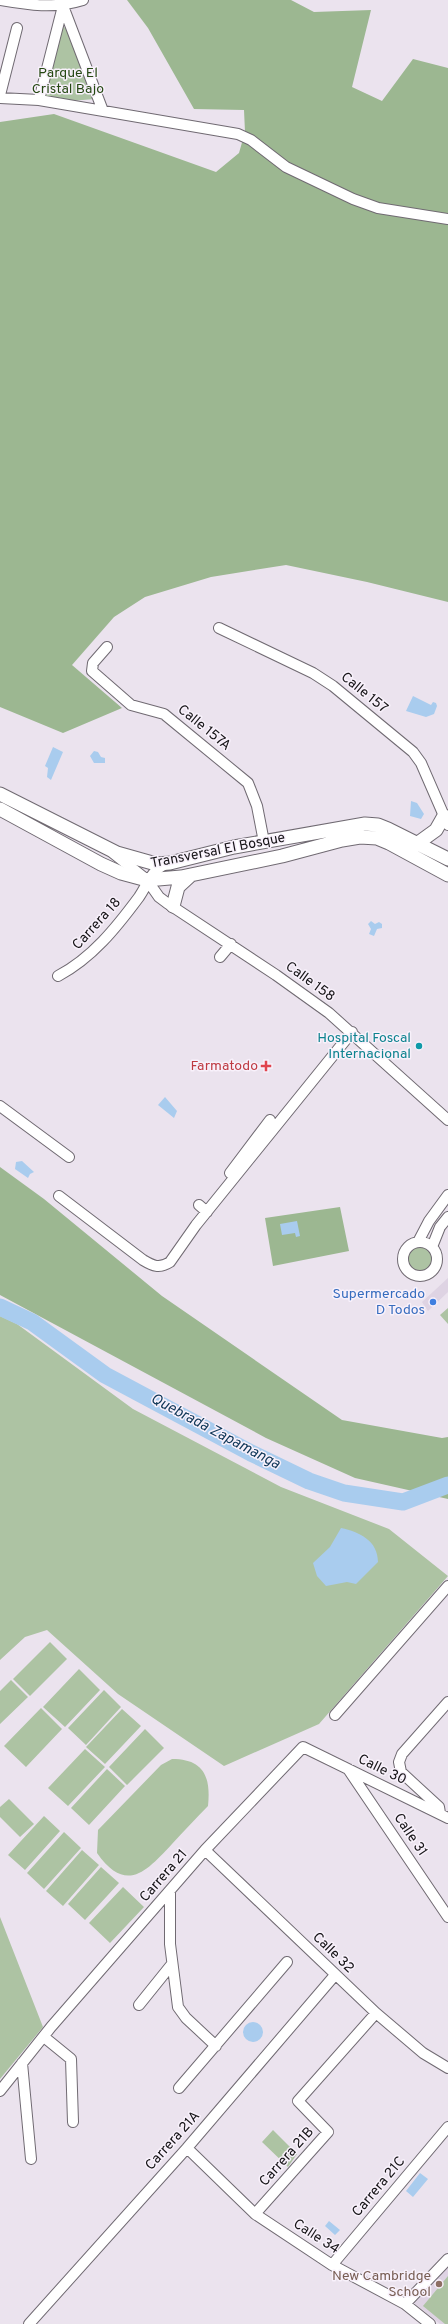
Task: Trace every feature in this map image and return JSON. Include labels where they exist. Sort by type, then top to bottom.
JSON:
[{"type":"main road","name":"Transversal El Bosque","points":[[0,794],[108,849],[149,863],[165,864],[234,847],[365,824],[378,825],[388,829],[448,859]]},
{"type":"main road","name":"Transversal El Bosque","points":[[0,809],[101,864],[121,873],[147,880],[169,879],[192,873],[282,856],[342,840],[360,837],[377,838],[389,843],[448,875]]},
{"type":"main road","points":[[418,843],[436,830],[446,820]]},
{"type":"main road","points":[[173,906],[178,887],[192,873]]},
{"type":"street","points":[[0,0],[23,4],[63,6],[83,0]]},
{"type":"street","points":[[40,100],[63,6]]},
{"type":"street","points":[[63,6],[103,110]]},
{"type":"street","points":[[0,95],[17,28]]},
{"type":"street","points":[[0,98],[40,100],[238,134],[251,140],[286,167],[353,199],[378,208],[448,219]]},
{"type":"street","name":"Calle 157","points":[[219,628],[313,673],[333,686],[413,752],[421,763],[446,820]]},
{"type":"street","name":"Calle 157A","points":[[107,647],[93,663],[92,671],[131,705],[164,714],[248,783],[257,806],[264,842]]},
{"type":"street","name":"Calle 158","points":[[108,849],[147,880],[159,897],[231,944],[316,1003],[352,1032],[448,1120]]},
{"type":"street","points":[[147,880],[155,871],[165,864]]},
{"type":"street","name":"Carrera 18","points":[[58,976],[77,966],[93,952],[117,919],[140,896],[147,880]]},
{"type":"street","points":[[220,957],[231,944]]},
{"type":"street","points":[[203,1208],[352,1032]]},
{"type":"street","points":[[0,1106],[69,1157]]},
{"type":"street","points":[[60,1196],[134,1254],[160,1267],[170,1262],[193,1222],[270,1120]]},
{"type":"street","points":[[418,1242],[432,1247],[437,1256],[436,1266],[424,1276],[414,1275],[406,1268],[404,1257],[408,1246],[418,1242],[429,1221],[448,1195]]},
{"type":"street","points":[[432,1247],[440,1227],[448,1217]]},
{"type":"street","points":[[335,1715],[448,1586]]},
{"type":"street","points":[[444,1815],[439,1807],[401,1772],[399,1762],[402,1754],[448,1702]]},
{"type":"street","name":"Calle 30","points":[[303,1747],[444,1815]]},
{"type":"street","name":"Carrera 21","points":[[0,2091],[51,2027],[205,1850],[303,1747]]},
{"type":"street","name":"Calle 31","points":[[348,1769],[448,1917]]},
{"type":"street","name":"Calle 32","points":[[205,1850],[376,2013],[423,2053],[448,2068]]},
{"type":"street","points":[[170,1891],[172,1964],[178,2007],[186,2018],[216,2046]]},
{"type":"street","points":[[178,2088],[216,2046],[287,1962]]},
{"type":"street","points":[[139,2005],[172,1964]]},
{"type":"street","name":"Carrera 21A","points":[[29,2324],[85,2259],[187,2148],[335,1975]]},
{"type":"street","name":"Carrera 21B","points":[[255,2214],[328,2132],[298,2101],[376,2013]]},
{"type":"street","points":[[44,2037],[71,2059],[73,2122]]},
{"type":"street","points":[[22,2063],[31,2159]]},
{"type":"street","name":"Carrera 21C","points":[[332,2265],[448,2127]]},
{"type":"street","points":[[187,2148],[255,2214]]},
{"type":"street","name":"Calle 34","points":[[255,2214],[332,2265],[405,2304],[430,2324]]},
{"type":"street","points":[[405,2304],[448,2259]]},
{"type":"shaded area","points":[[448,1278],[448,1292],[428,1311],[422,1302]]},
{"type":"shaded area","name":"New Cambridge School","points":[[448,2265],[448,2324],[440,2324],[413,2302]]},
{"type":"green space","points":[[127,0],[291,0],[314,12],[371,10],[352,87],[382,101],[413,59],[448,68],[448,602],[367,582],[286,565],[211,577],[145,597],[114,617],[72,665],[122,708],[63,733],[0,707],[0,122],[54,114],[216,172],[239,153],[245,132],[244,110],[194,109],[148,28]]},
{"type":"green space","name":"Parque El Cristal Bajo","points":[[63,25],[68,33],[95,99],[70,101],[43,95]]},
{"type":"green space","points":[[0,1167],[44,1199],[162,1296],[342,1420],[442,1438],[448,1437],[448,1499],[355,1478],[266,1438],[0,1295]]},
{"type":"green space","points":[[340,1207],[349,1251],[273,1266],[265,1218]]},
{"type":"green space","points":[[421,1244],[432,1248],[436,1259],[432,1270],[421,1274],[410,1270],[406,1259],[410,1248]]},
{"type":"green space","points":[[448,1308],[448,1324],[440,1315]]},
{"type":"green space","points":[[0,1316],[17,1324],[133,1409],[281,1487],[389,1529],[448,1576],[319,1724],[224,1766],[118,1694],[47,1630],[25,1637],[0,1660]]},
{"type":"green space","points":[[50,1642],[67,1659],[30,1696],[13,1679]]},
{"type":"green space","points":[[79,1669],[100,1690],[65,1727],[43,1707]]},
{"type":"green space","points":[[11,1680],[28,1697],[0,1724],[0,1691]]},
{"type":"green space","points":[[104,1690],[121,1707],[86,1745],[68,1728]]},
{"type":"green space","points":[[41,1708],[62,1729],[26,1767],[4,1746]]},
{"type":"green space","points":[[122,1709],[141,1726],[105,1764],[86,1747]]},
{"type":"green space","points":[[145,1729],[164,1748],[127,1785],[109,1767]]},
{"type":"green space","points":[[85,1749],[105,1767],[68,1806],[48,1788]]},
{"type":"green space","points":[[172,1759],[192,1762],[203,1772],[208,1786],[208,1806],[163,1854],[144,1870],[127,1876],[117,1873],[107,1866],[97,1853],[98,1830],[161,1765]]},
{"type":"green space","points":[[107,1769],[125,1786],[89,1825],[71,1808]]},
{"type":"green space","points":[[9,1799],[34,1824],[20,1837],[0,1817],[0,1807]]},
{"type":"green space","points":[[44,1816],[60,1831],[25,1870],[8,1855]]},
{"type":"green space","points":[[64,1832],[81,1848],[44,1889],[27,1873]]},
{"type":"green space","points":[[82,1850],[99,1865],[63,1906],[46,1891]]},
{"type":"green space","points":[[101,1867],[119,1883],[85,1920],[68,1904]]},
{"type":"green space","points":[[123,1887],[144,1907],[110,1943],[89,1923]]},
{"type":"green space","points":[[0,1917],[43,2027],[0,2079]]},
{"type":"green space","points":[[273,2130],[297,2154],[288,2167],[262,2142]]},
{"type":"green space","points":[[448,2276],[448,2324],[445,2324],[423,2306]]},
{"type":"water","points":[[413,696],[431,705],[433,702],[436,703],[437,706],[434,714],[426,717],[406,711]]},
{"type":"water","points":[[53,747],[63,752],[51,780],[47,777],[48,768],[45,766]]},
{"type":"water","points":[[94,751],[98,752],[101,757],[105,758],[105,763],[94,763],[90,756]]},
{"type":"water","points":[[411,801],[417,803],[424,814],[421,819],[410,816]]},
{"type":"water","points":[[371,921],[375,924],[379,922],[382,924],[382,928],[377,929],[374,936],[369,934],[371,929],[368,924]]},
{"type":"water","points":[[165,1097],[177,1111],[174,1118],[158,1105]]},
{"type":"water","points":[[22,1161],[34,1172],[30,1174],[28,1178],[15,1169],[16,1162]]},
{"type":"water","points":[[297,1221],[300,1236],[296,1237],[295,1233],[282,1235],[280,1224]]},
{"type":"water","points":[[341,1528],[355,1532],[367,1539],[375,1548],[378,1562],[356,1584],[347,1582],[326,1586],[317,1576],[313,1563],[330,1547]]},
{"type":"water","points":[[253,2022],[260,2025],[263,2032],[260,2039],[253,2042],[246,2039],[243,2032],[246,2025]]},
{"type":"water","points":[[420,2173],[428,2179],[413,2197],[406,2191]]},
{"type":"water","points":[[329,2221],[340,2230],[335,2235],[325,2226]]},
{"type":"waterway","name":"Quebrada Zapamanga","points":[[0,1307],[32,1322],[105,1375],[251,1453],[309,1481],[344,1493],[403,1502],[448,1485]]},
{"type":"place","name":"Hospital Foscal Internacional","points":[[419,1046]]},
{"type":"place","name":"Farmatodo","points":[[266,1066]]},
{"type":"place","name":"Supermercado D Todos","points":[[433,1302]]},
{"type":"place","name":"New Cambridge School","points":[[439,2284]]}]
